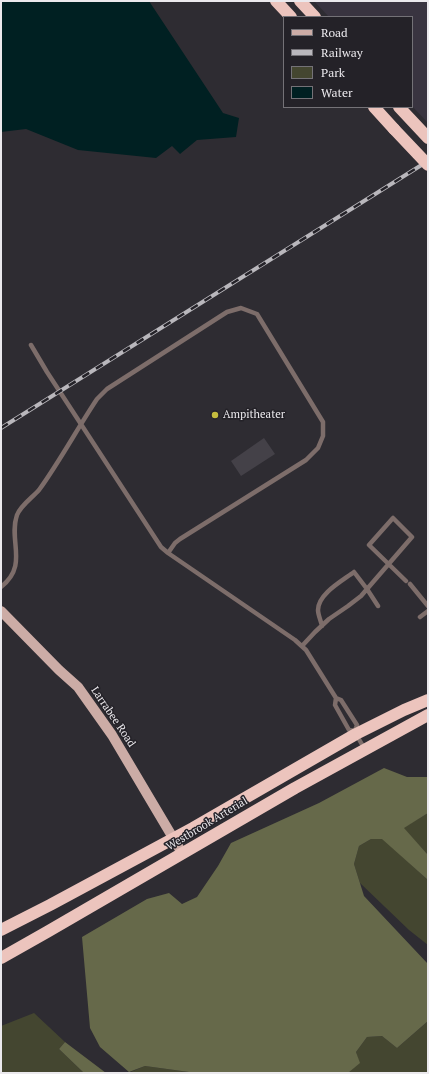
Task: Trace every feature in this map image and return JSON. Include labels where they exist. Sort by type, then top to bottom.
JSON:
[{"type":"highway","points":[[276,1],[290,16]]},
{"type":"highway","points":[[300,1],[314,16]]},
{"type":"highway","points":[[375,108],[428,165]]},
{"type":"highway","points":[[400,108],[428,138]]},
{"type":"highway","name":"Westbrook Arterial","points":[[1,930],[173,839],[355,732],[428,700]]},
{"type":"highway","name":"Westbrook Arterial","points":[[1,958],[295,788],[428,716]]},
{"type":"main road","name":"Larrabee Road","points":[[1,611],[78,688],[112,735],[182,853]]},
{"type":"lane","points":[[1,586],[8,581],[14,572],[16,556],[15,528],[17,515],[25,504],[38,491],[97,399],[107,389],[227,312],[241,308],[257,314],[323,422],[323,436],[318,448],[306,460],[180,539],[168,553]]},
{"type":"lane","points":[[31,345],[80,424],[161,547],[289,635],[302,646],[336,698],[342,700],[358,725],[355,732]]},
{"type":"lane","points":[[302,646],[322,626],[357,599],[367,589],[389,564],[412,538],[392,518],[369,545],[389,564],[408,583],[428,606]]},
{"type":"lane","points":[[322,626],[318,610],[321,600],[331,589],[354,572],[378,606]]},
{"type":"lane","points":[[420,617],[428,611]]},
{"type":"lane","points":[[336,698],[335,705],[349,730],[355,732],[365,749]]},
{"type":"shaded area","points":[[314,1],[428,1],[428,123],[413,107],[413,16],[328,16]]},
{"type":"green space","points":[[384,768],[407,777],[428,777],[428,813],[404,828],[428,855],[428,880],[382,839],[371,839],[359,846],[354,864],[364,896],[428,964],[428,1021],[397,1048],[382,1036],[367,1037],[356,1052],[360,1063],[348,1073],[209,1073],[145,1066],[129,1072],[100,1047],[90,1028],[82,937],[147,899],[169,893],[182,904],[197,897],[218,866],[231,843],[319,803]]},
{"type":"green space","points":[[428,813],[428,855],[403,828]]},
{"type":"green space","points":[[371,839],[383,839],[428,880],[428,945],[409,930],[360,883],[354,864],[359,846]]},
{"type":"green space","points":[[34,1013],[65,1042],[59,1049],[84,1073],[1,1073],[1,1026]]},
{"type":"green space","points":[[428,1021],[428,1073],[348,1073],[359,1063],[356,1052],[367,1037],[382,1036],[397,1048]]},
{"type":"green space","points":[[65,1042],[106,1073],[84,1073],[59,1049]]},
{"type":"green space","points":[[145,1066],[189,1072],[209,1073],[128,1073]]},
{"type":"water","points":[[1,1],[149,1],[223,113],[239,118],[236,137],[197,140],[180,154],[172,146],[156,158],[78,150],[26,129],[1,132]]},
{"type":"building","points":[[264,438],[275,454],[241,476],[231,461]]},
{"type":"railway","points":[[1,428],[428,161]]},
{"type":"place","name":"Ampitheater","points":[[215,415]]}]
